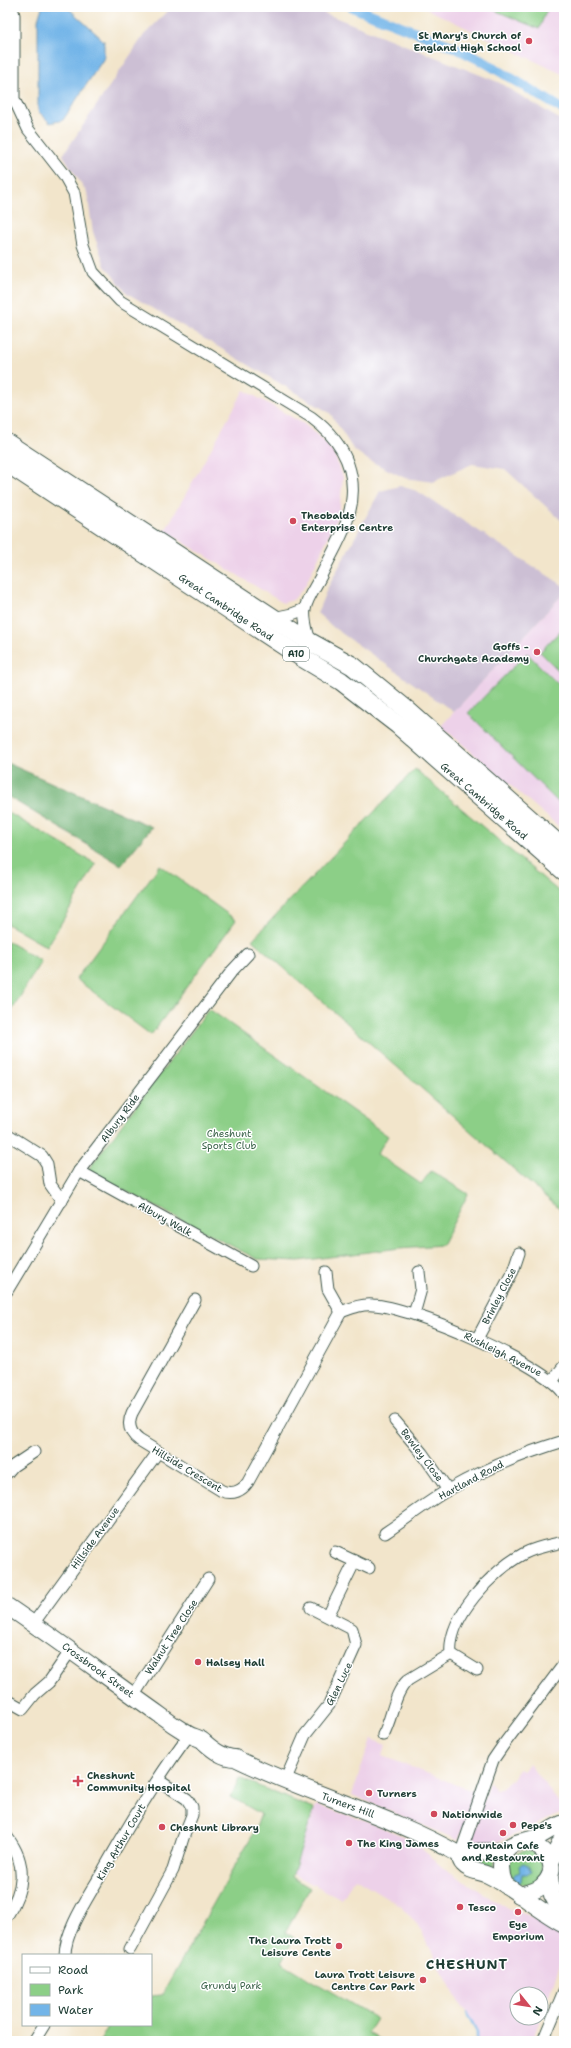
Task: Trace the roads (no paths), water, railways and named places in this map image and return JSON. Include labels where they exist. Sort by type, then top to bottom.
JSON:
[{"type":"highway","name":"Great Cambridge Road","points":[[7,443],[310,642],[353,666],[407,710],[564,849]]},
{"type":"highway","name":"Great Cambridge Road","points":[[7,463],[301,658],[341,681],[398,725],[564,871]]},
{"type":"main road","name":"Crossbrook Street","points":[[7,1606],[189,1735]]},
{"type":"main road","name":"Turners Hill","points":[[189,1735],[204,1741],[210,1740],[231,1752],[235,1758],[285,1781],[379,1817],[425,1837],[460,1855],[463,1864],[476,1872],[486,1874],[506,1885]]},
{"type":"main road","points":[[460,1855],[469,1852],[507,1849],[516,1843],[529,1840],[564,1823]]},
{"type":"main road","points":[[519,1895],[542,1887],[551,1869],[564,1835]]},
{"type":"main road","points":[[529,1840],[540,1847],[551,1869],[552,1895],[564,1917]]},
{"type":"main road","points":[[507,1849],[500,1863],[501,1877],[506,1885],[549,1916],[564,1924]]},
{"type":"street","points":[[12,7],[14,15],[14,99],[28,130],[64,175],[74,193],[83,245],[93,272],[120,301],[322,425],[338,442],[347,458],[352,479],[352,502],[346,524],[305,608],[306,624],[310,642]]},
{"type":"street","points":[[273,618],[292,614],[305,608]]},
{"type":"street","name":"Albury Ride","points":[[7,1291],[79,1171],[232,971],[248,954]]},
{"type":"street","points":[[7,1134],[42,1156],[47,1164],[50,1184],[62,1201]]},
{"type":"street","name":"Albury Walk","points":[[79,1171],[251,1266]]},
{"type":"street","name":"Brinley Close","points":[[477,1339],[513,1272],[519,1253]]},
{"type":"street","points":[[326,1272],[328,1289],[341,1312]]},
{"type":"street","points":[[414,1314],[420,1289],[419,1272]]},
{"type":"street","name":"Hillside Crescent","points":[[195,1300],[130,1417],[130,1427],[133,1434],[139,1440],[222,1491],[231,1493],[243,1488],[341,1312]]},
{"type":"street","name":"Rushleigh Avenue","points":[[341,1312],[359,1306],[374,1305],[414,1314],[477,1339],[520,1361],[552,1381],[564,1394]]},
{"type":"street","points":[[552,1381],[564,1366]]},
{"type":"street","name":"Bewley Close","points":[[395,1421],[422,1453],[448,1490]]},
{"type":"street","name":"Hartland Road","points":[[385,1533],[448,1490],[500,1464],[564,1441]]},
{"type":"street","points":[[7,1473],[13,1466],[34,1452]]},
{"type":"street","name":"Hillside Avenue","points":[[33,1624],[158,1452]]},
{"type":"street","points":[[451,1654],[451,1638],[462,1614],[472,1600],[499,1572],[525,1553],[539,1547],[564,1542]]},
{"type":"street","points":[[335,1552],[369,1568]]},
{"type":"street","points":[[328,1616],[355,1561]]},
{"type":"street","name":"Walnut Tree Close","points":[[134,1695],[208,1580]]},
{"type":"street","name":"Glen Luce","points":[[285,1781],[305,1735],[329,1705],[356,1646],[352,1629],[311,1608]]},
{"type":"street","points":[[7,1700],[23,1709],[34,1694],[49,1682],[71,1650]]},
{"type":"street","points":[[451,1654],[477,1670]]},
{"type":"street","points":[[383,1735],[390,1722],[398,1693],[402,1685],[451,1654]]},
{"type":"street","points":[[460,1855],[493,1760],[564,1664]]},
{"type":"street","name":"King Arthur Court","points":[[65,1954],[71,1931],[86,1901],[137,1811],[172,1757],[189,1735]]},
{"type":"street","points":[[130,1949],[170,1877],[192,1815],[192,1807],[187,1799],[158,1780]]},
{"type":"street","points":[[7,1837],[15,1848],[20,1861],[21,1876],[20,1889],[16,1902],[7,1916]]},
{"type":"street","points":[[542,2041],[564,1991]]},
{"type":"street","points":[[34,2041],[43,2026]]},
{"type":"water","points":[[42,7],[67,7],[104,41],[104,58],[63,120],[50,123],[38,111],[38,20]]},
{"type":"water","points":[[523,1863],[528,1865],[531,1871],[527,1874],[522,1874],[521,1881],[519,1883],[513,1877],[515,1874],[520,1872],[519,1866]]},
{"type":"waterway","points":[[352,7],[454,47],[486,63],[564,110]]},
{"type":"waterway","points":[[466,2013],[477,2032],[477,2041]]},
{"type":"place","name":"St Mary's Church of England High School","points":[[529,41]]},
{"type":"place","name":"Theobalds Enterprise Centre","points":[[293,521]]},
{"type":"place","name":"Goffs - Churchgate Academy","points":[[537,652]]},
{"type":"place","name":"Halsey Hall","points":[[198,1662]]},
{"type":"place","name":"Cheshunt Community Hospital","points":[[78,1781]]},
{"type":"place","name":"Turners","points":[[369,1793]]},
{"type":"place","name":"Nationwide","points":[[434,1814]]},
{"type":"place","name":"Pepe's","points":[[513,1825]]},
{"type":"place","name":"Cheshunt Library","points":[[162,1827]]},
{"type":"place","name":"Fountain Cafe and Restaurant","points":[[503,1833]]},
{"type":"place","name":"The King James","points":[[349,1843]]},
{"type":"place","name":"Tesco","points":[[460,1907]]},
{"type":"place","name":"Eye Emporium","points":[[518,1912]]},
{"type":"place","name":"The Laura Trott Leisure Cente","points":[[339,1946]]},
{"type":"place","name":"Laura Trott Leisure Centre Car Park","points":[[423,1980]]},
{"type":"district","name":"CHESHUNT","points":[[467,1964]]},
{"type":"park label","name":"Cheshunt Sports Club","points":[[229,1138]]},
{"type":"park label","name":"Grundy Park","points":[[231,1985]]}]
